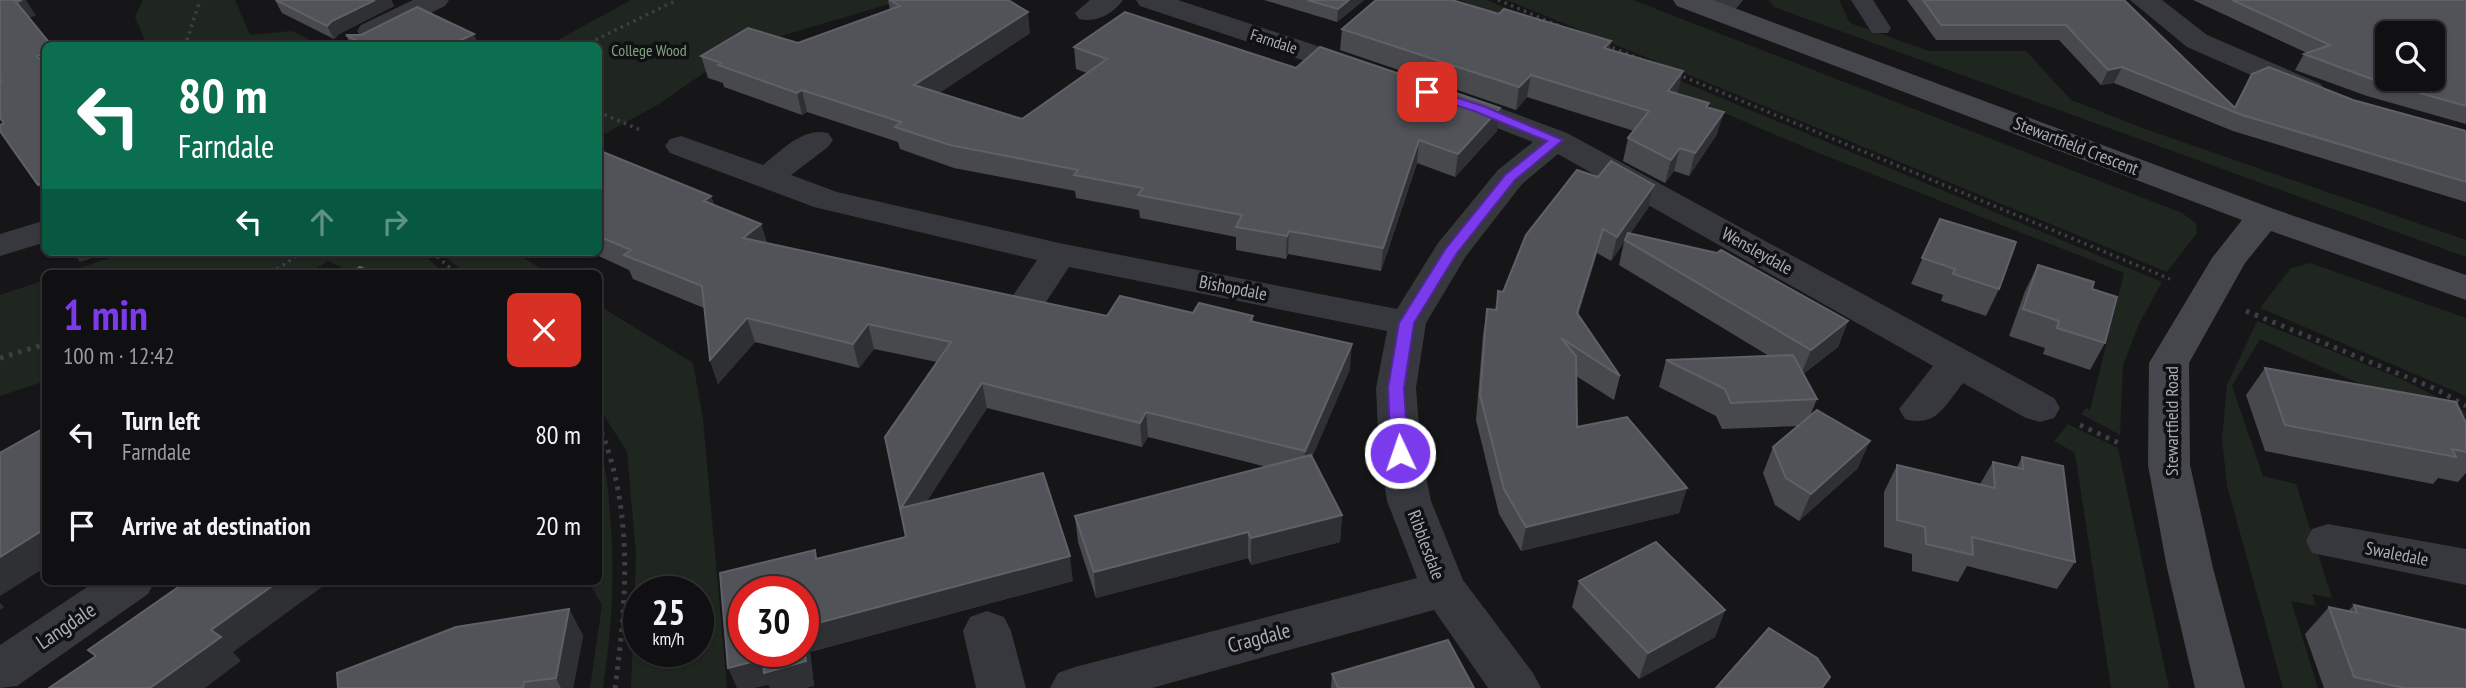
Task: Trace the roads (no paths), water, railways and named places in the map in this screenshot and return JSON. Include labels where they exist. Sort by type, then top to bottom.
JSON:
[{"type":"street","name":"Farndale","points":[[1150,0],[1389,79]]},
{"type":"street","name":"Stewartfield Crescent","points":[[1686,0],[1724,6],[2262,216],[2466,288]]},
{"type":"street","points":[[2144,0],[2197,41],[2303,88],[2342,102]]},
{"type":"street","points":[[350,42],[427,1]]},
{"type":"street","points":[[1427,92],[1556,140]]},
{"type":"street","points":[[768,177],[817,140]]},
{"type":"street","name":"Ribblesdale","points":[[1516,688],[1444,589],[1409,501],[1400,453],[1396,388],[1406,323],[1451,251],[1510,177],[1556,140]]},
{"type":"street","name":"Wensleydale","points":[[1556,140],[2040,408]]},
{"type":"street","name":"Bishopdale","points":[[681,146],[826,200],[1059,254],[1406,323]]},
{"type":"street","name":"Stewartfield Road","points":[[2220,688],[2190,568],[2169,465],[2169,363],[2230,258],[2251,235],[2262,216]]},
{"type":"street","points":[[0,245],[42,233]]},
{"type":"street","points":[[1031,296],[1059,254]]},
{"type":"street","points":[[1919,410],[1958,363]]},
{"type":"street","name":"Swaledale","points":[[2328,541],[2466,567]]},
{"type":"street","name":"Langdale","points":[[0,671],[126,585]]},
{"type":"street","name":"Cragdale","points":[[1074,688],[1444,589]]},
{"type":"street","points":[[987,631],[1001,688]]},
{"type":"lane","points":[[1862,0],[1880,28]]},
{"type":"park label","name":"College Wood","points":[[649,50]]}]
